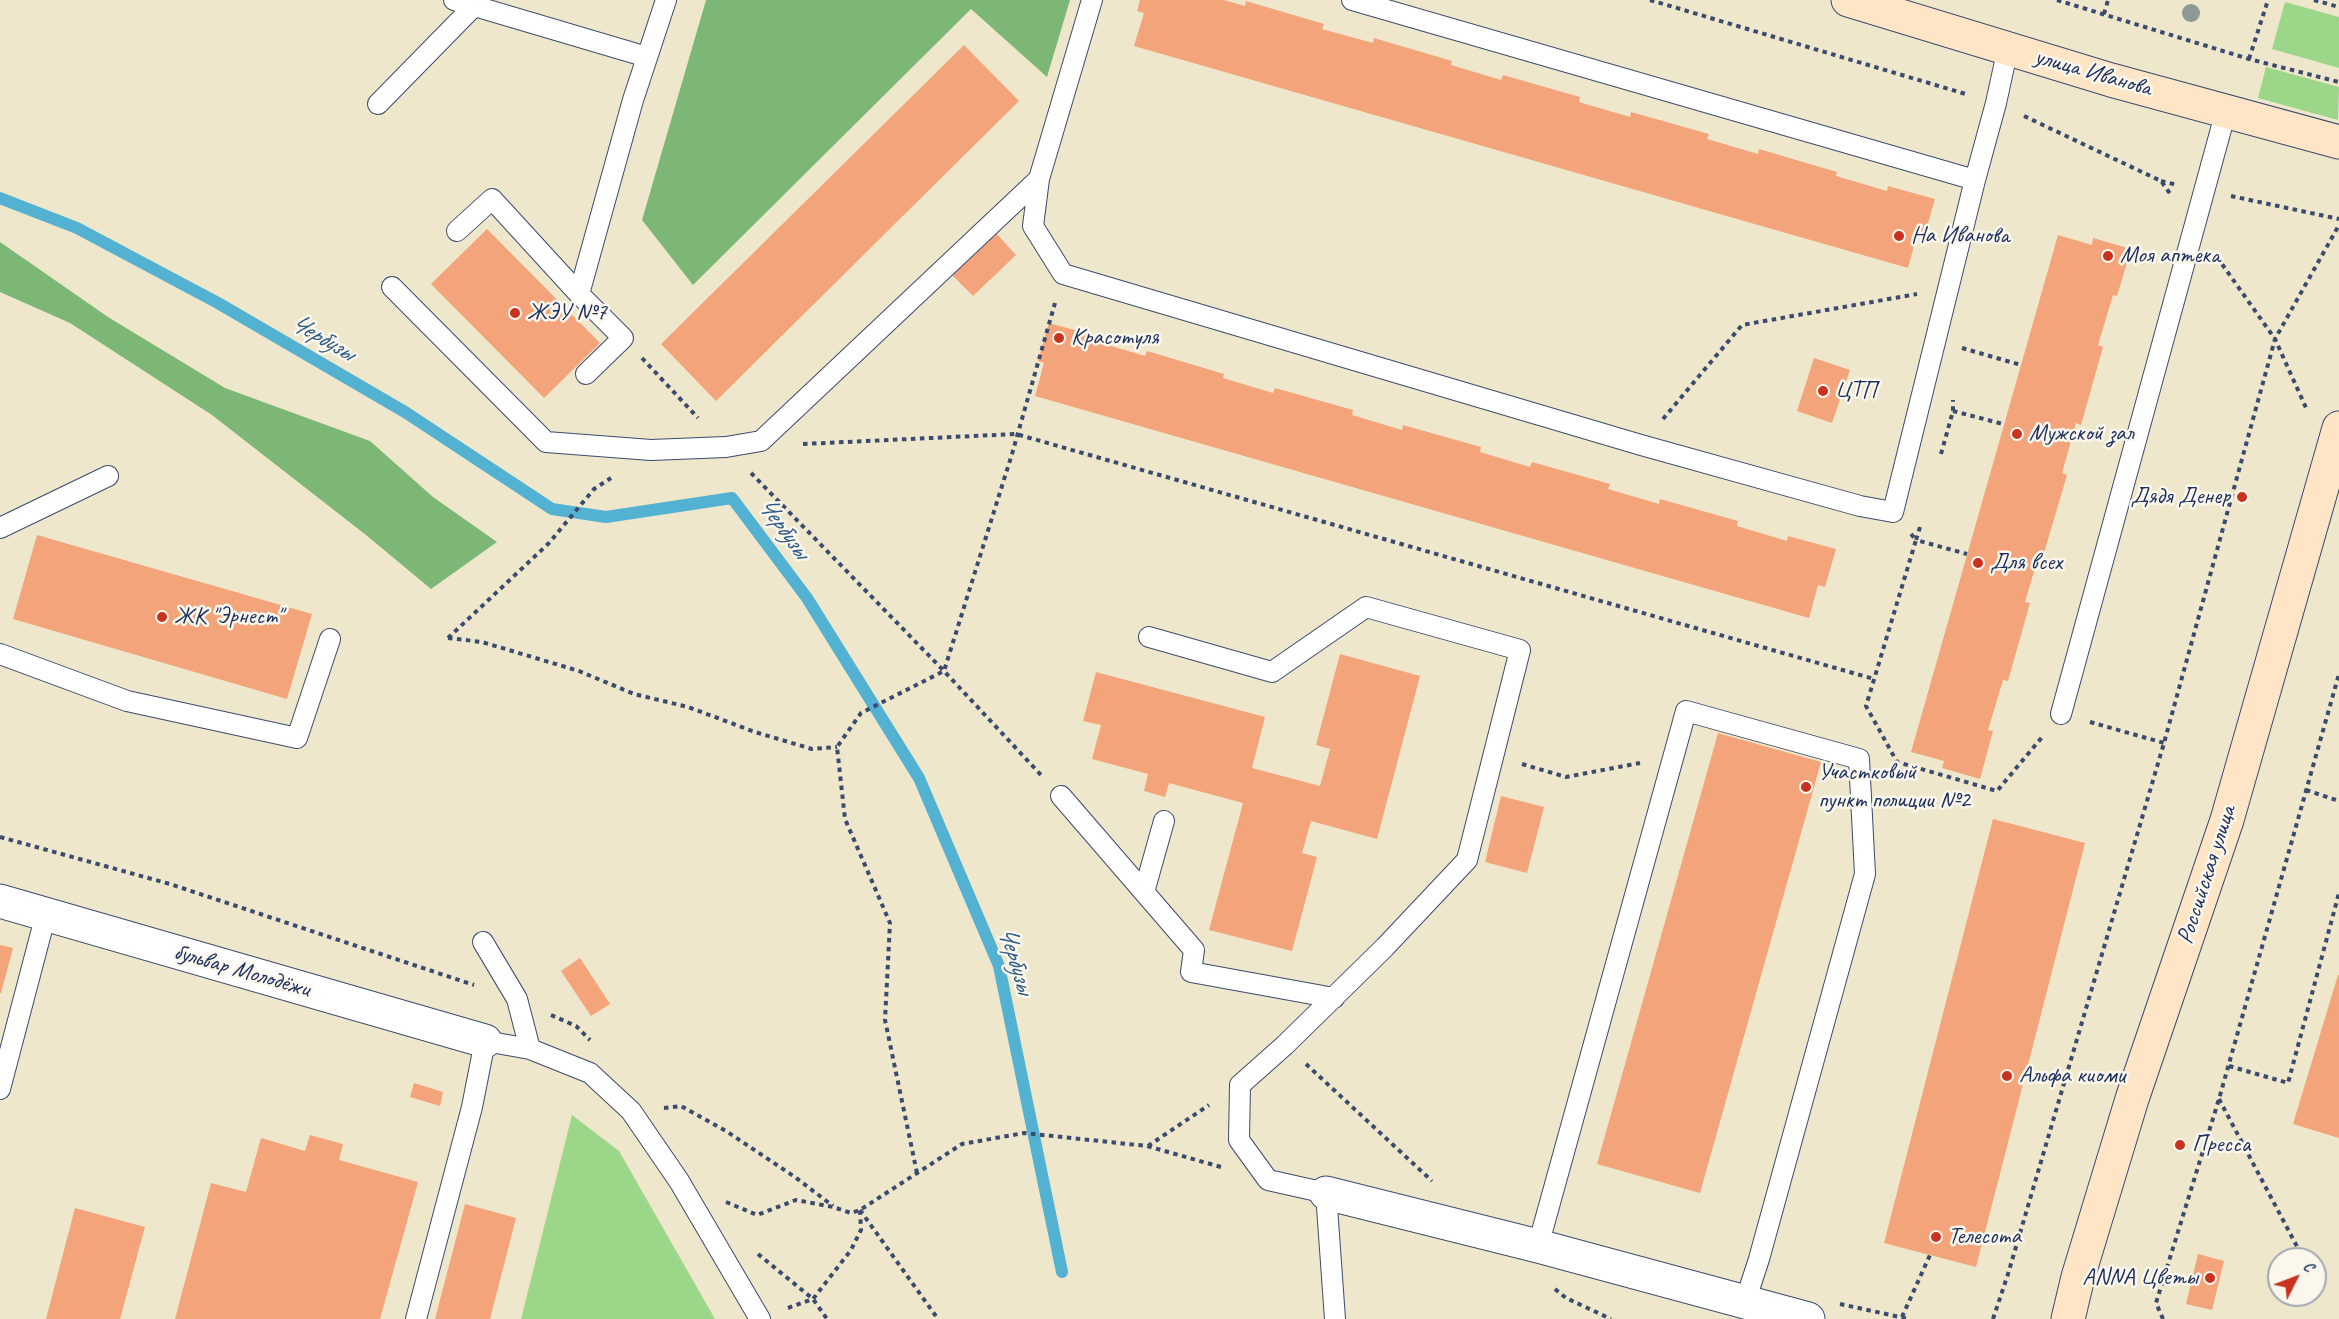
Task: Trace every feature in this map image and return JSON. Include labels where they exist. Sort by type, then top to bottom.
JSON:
[{"type":"main road","name":"улица Иванова","points":[[1848,0],[2110,80],[2339,142]]},
{"type":"main road","name":"Российская улица","points":[[2068,1319],[2078,1276],[2132,1099],[2227,820],[2339,428]]},
{"type":"street","name":"бульвар Молодёжи","points":[[0,901],[485,1041]]},
{"type":"street","points":[[1326,1193],[1538,1246],[1808,1319]]},
{"type":"lane","points":[[454,0],[647,57]]},
{"type":"lane","points":[[579,294],[633,100],[666,0]]},
{"type":"lane","points":[[1092,0],[1039,179],[1033,226],[1064,273],[1641,445],[1860,506],[1893,512],[2008,48]]},
{"type":"lane","points":[[1352,0],[1975,180]]},
{"type":"lane","points":[[378,104],[474,6]]},
{"type":"lane","points":[[2061,714],[2196,228],[2226,111]]},
{"type":"lane","points":[[392,287],[546,442],[651,450],[726,447],[761,441],[1039,179]]},
{"type":"lane","points":[[457,231],[492,199],[579,294],[623,338],[586,374]]},
{"type":"lane","points":[[0,528],[108,476]]},
{"type":"lane","points":[[1149,637],[1272,672],[1365,607],[1520,650],[1467,860],[1334,998],[1240,1085],[1239,1140],[1268,1180],[1326,1193],[1335,1319]]},
{"type":"lane","points":[[0,654],[127,701],[297,738],[330,639]]},
{"type":"lane","points":[[1538,1246],[1686,711],[1859,759],[1865,874],[1759,1259],[1745,1302]]},
{"type":"lane","points":[[1061,796],[1194,951],[1191,972],[1334,998]]},
{"type":"lane","points":[[1144,892],[1164,821]]},
{"type":"lane","points":[[0,1089],[46,914]]},
{"type":"lane","points":[[483,942],[517,999],[530,1049]]},
{"type":"lane","points":[[416,1319],[472,1107],[485,1041],[530,1049],[590,1073],[631,1111],[679,1181],[760,1319]]},
{"type":"path","points":[[1650,0],[1996,103],[2161,181],[2339,219]]},
{"type":"path","points":[[2057,0],[2249,59],[2339,82]]},
{"type":"path","points":[[2104,14],[2108,0]]},
{"type":"path","points":[[2249,59],[2268,0]]},
{"type":"path","points":[[2314,0],[2339,7]]},
{"type":"path","points":[[2161,181],[2275,339],[2330,460]]},
{"type":"path","points":[[1993,1319],[2164,743],[2275,339],[2339,225]]},
{"type":"path","points":[[918,1173],[885,1020],[890,923],[845,819],[837,747],[861,713],[944,670],[1064,273]]},
{"type":"path","points":[[1641,445],[1742,325],[1948,289]]},
{"type":"path","points":[[623,338],[944,670],[1061,796]]},
{"type":"path","points":[[1952,345],[2021,365]]},
{"type":"path","points":[[1953,411],[2003,424]]},
{"type":"path","points":[[796,444],[1016,434],[1874,679]]},
{"type":"path","points":[[594,489],[549,543],[448,638],[482,642],[579,671],[634,694],[688,707],[755,732],[812,749],[837,747]]},
{"type":"path","points":[[1893,512],[1916,540],[1967,554]]},
{"type":"path","points":[[1916,540],[1866,706],[1897,762],[1998,791],[2061,714],[2164,743]]},
{"type":"path","points":[[2163,1319],[2156,1303],[2229,1066],[2339,674]]},
{"type":"path","points":[[1494,756],[1566,777],[1673,756]]},
{"type":"path","points":[[2306,790],[2339,801]]},
{"type":"path","points":[[2229,1066],[2288,1083],[2339,893]]},
{"type":"path","points":[[1285,1044],[1438,1187]]},
{"type":"path","points":[[1147,1146],[1240,1085]]},
{"type":"path","points":[[2219,1099],[2297,1247]]},
{"type":"path","points":[[631,1111],[681,1106],[736,1137],[795,1177],[833,1207]]},
{"type":"path","points":[[757,1215],[796,1200],[851,1213],[860,1210],[962,1144],[1024,1133],[1147,1146],[1268,1180]]},
{"type":"path","points":[[760,1319],[813,1299],[850,1250],[861,1230],[860,1210]]},
{"type":"path","points":[[860,1210],[938,1319]]},
{"type":"path","points":[[1902,1317],[1930,1255]]},
{"type":"path","points":[[1549,1284],[1566,1298],[1611,1319]]},
{"type":"green space","points":[[706,0],[1070,0],[1047,77],[971,9],[693,285],[642,220]]},
{"type":"green space","points":[[2285,2],[2339,17],[2339,68],[2272,49]]},
{"type":"green space","points":[[2266,67],[2339,87],[2338,120],[2258,98]]},
{"type":"green space","points":[[0,242],[108,317],[225,388],[370,441],[433,497],[497,542],[431,589],[366,535],[212,415],[70,323],[0,292]]},
{"type":"green space","points":[[572,1115],[619,1151],[715,1319],[521,1319]]},
{"type":"building","points":[[1140,0],[1224,0],[1245,6],[1246,1],[1324,24],[1322,29],[1373,43],[1374,38],[1452,61],[1451,65],[1501,80],[1503,75],[1580,97],[1579,102],[1630,117],[1631,112],[1709,134],[1707,139],[1758,154],[1759,149],[1837,172],[1836,176],[1887,191],[1888,186],[1935,199],[1924,237],[1917,235],[1908,268],[1134,46],[1144,13],[1137,11]]},
{"type":"building","points":[[964,45],[1019,101],[716,401],[661,344]]},
{"type":"building","name":"ЖЭУ №7","points":[[487,229],[600,343],[544,398],[431,284]]},
{"type":"building","points":[[995,232],[1016,255],[973,296],[951,274]]},
{"type":"building","points":[[2058,235],[2092,245],[2093,238],[2131,249],[2117,296],[2113,295],[2098,345],[2103,347],[2081,425],[2076,423],[2062,473],[2067,475],[2044,553],[2040,551],[2025,602],[2030,603],[2008,681],[2003,680],[1988,730],[1993,731],[1980,779],[1942,768],[1944,761],[1911,752]]},
{"type":"building","points":[[1049,323],[1096,336],[1094,341],[1145,356],[1147,351],[1224,374],[1223,378],[1273,393],[1275,388],[1353,410],[1352,415],[1402,430],[1403,425],[1481,447],[1480,452],[1530,467],[1532,462],[1610,484],[1608,489],[1659,504],[1660,499],[1738,521],[1737,526],[1787,541],[1788,536],[1836,549],[1825,587],[1818,585],[1809,618],[1035,396],[1044,363],[1038,361]]},
{"type":"building","name":"ЦТП","points":[[1814,358],[1850,370],[1832,423],[1797,411]]},
{"type":"building","name":"ЖК \"Эрнест\"","points":[[37,535],[312,614],[287,699],[13,619]]},
{"type":"building","points":[[1340,654],[1420,676],[1377,839],[1311,821],[1302,853],[1317,857],[1292,951],[1209,930],[1243,803],[1169,783],[1165,797],[1144,791],[1148,774],[1092,759],[1101,725],[1083,721],[1096,672],[1265,717],[1252,768],[1320,786],[1330,749],[1316,745]]},
{"type":"building","points":[[1718,733],[1821,762],[1700,1193],[1597,1164]]},
{"type":"building","points":[[1501,796],[1544,807],[1527,873],[1485,862]]},
{"type":"building","points":[[1993,819],[2085,843],[1976,1267],[1884,1243]]},
{"type":"building","points":[[0,945],[13,948],[1,993],[0,993]]},
{"type":"building","points":[[580,958],[610,1004],[591,1016],[561,971]]},
{"type":"building","points":[[2339,975],[2339,1138],[2293,1124]]},
{"type":"building","points":[[414,1083],[443,1092],[440,1106],[410,1097]]},
{"type":"building","points":[[310,1135],[343,1144],[339,1160],[418,1182],[380,1319],[175,1319],[211,1183],[246,1192],[261,1138],[305,1151]]},
{"type":"building","points":[[465,1204],[516,1218],[490,1319],[435,1319]]},
{"type":"building","points":[[75,1208],[145,1227],[120,1319],[46,1319]]},
{"type":"building","points":[[2198,1254],[2224,1261],[2212,1310],[2186,1304]]},
{"type":"waterway","name":"Чербузы","points":[[0,198],[77,228],[218,303],[405,412],[552,509],[606,517],[732,498],[807,598],[919,778],[999,966],[1062,1272]]},
{"type":"place","name":"На Иванова","points":[[1899,236]]},
{"type":"place","name":"Моя аптека","points":[[2108,256]]},
{"type":"place","name":"ЖЭУ №7","points":[[515,313]]},
{"type":"place","name":"Красотуля","points":[[1059,338]]},
{"type":"place","name":"ЦТП","points":[[1823,391]]},
{"type":"place","name":"Мужской зал","points":[[2017,434]]},
{"type":"place","name":"Дядя Денер","points":[[2242,497]]},
{"type":"place","name":"Для всех","points":[[1978,563]]},
{"type":"place","name":"ЖК \"Эрнест\"","points":[[162,617]]},
{"type":"place","name":"Участковый пункт полиции №2","points":[[1806,787]]},
{"type":"place","name":"Альфа киоми","points":[[2007,1076]]},
{"type":"place","name":"Пресса","points":[[2180,1145]]},
{"type":"place","name":"Телесота","points":[[1936,1237]]},
{"type":"place","name":"ANNA Цветы","points":[[2210,1278]]}]
